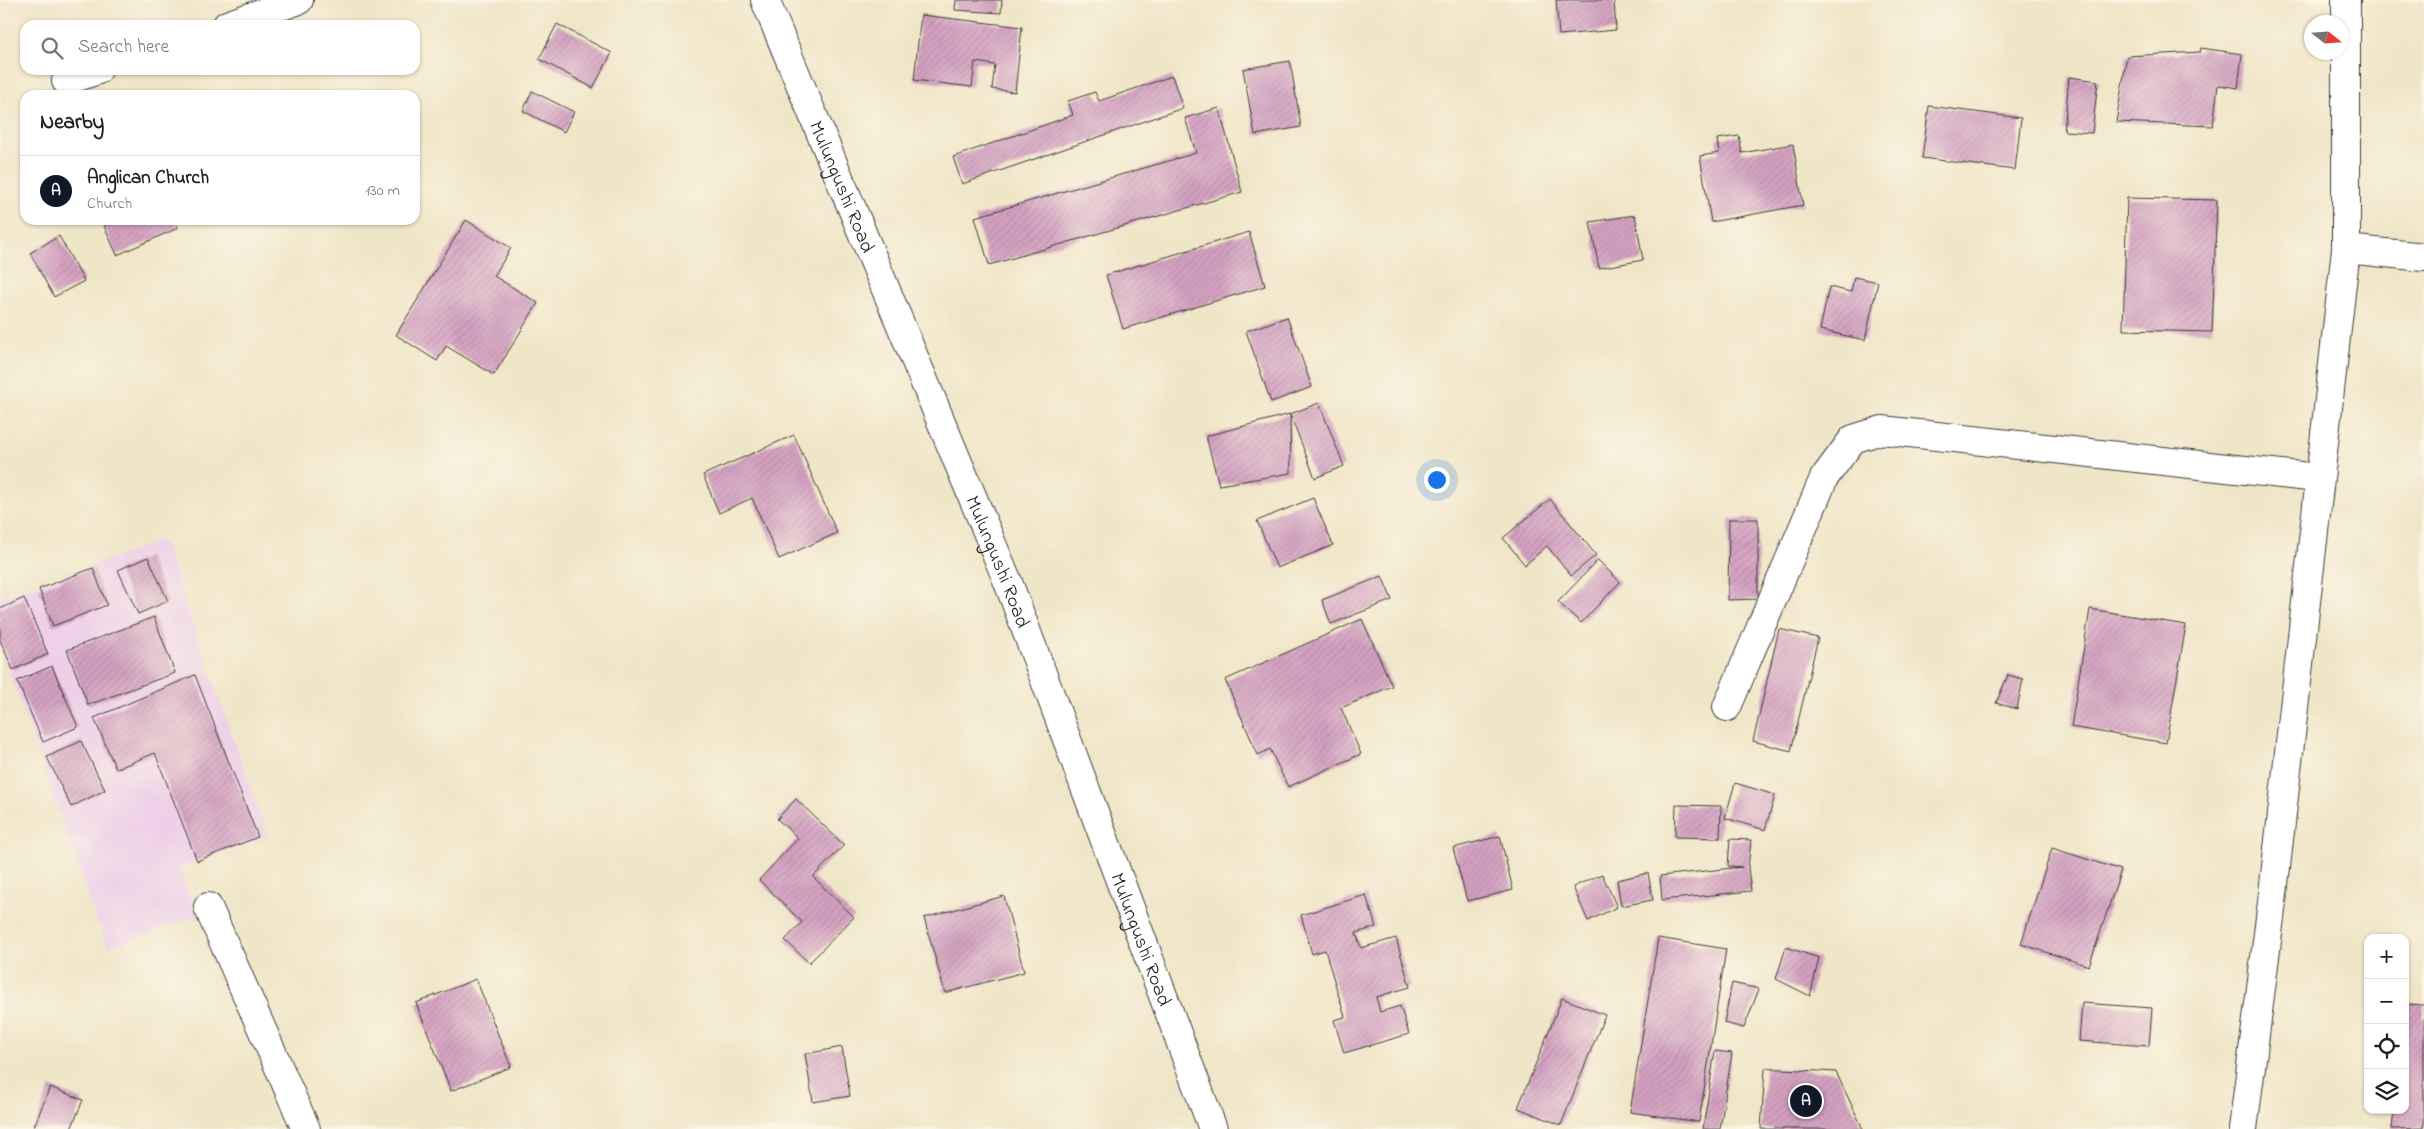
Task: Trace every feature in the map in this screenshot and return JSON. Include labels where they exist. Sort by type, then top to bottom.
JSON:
[{"type":"street","points":[[241,20],[299,0]]},
{"type":"street","name":"Mulungushi Road","points":[[765,0],[1008,582],[1213,1129]]},
{"type":"street","points":[[2243,1129],[2272,902],[2318,478],[2346,249],[2346,0]]},
{"type":"street","points":[[66,81],[83,75]]},
{"type":"street","points":[[2346,249],[2424,257]]},
{"type":"street","points":[[1727,707],[1824,478],[1853,439],[1882,430],[2318,478]]},
{"type":"street","points":[[208,907],[306,1129]]},
{"type":"shaded area","points":[[163,540],[268,836],[180,868],[197,916],[107,948],[0,645],[0,599]]},
{"type":"building","points":[[956,0],[1002,0],[1001,13],[955,10]]},
{"type":"building","points":[[1556,0],[1614,0],[1616,30],[1559,35]]},
{"type":"building","points":[[921,15],[1022,27],[1015,92],[992,89],[995,65],[975,62],[972,87],[914,80]]},
{"type":"building","points":[[557,24],[612,53],[593,88],[539,59]]},
{"type":"building","points":[[2201,48],[2242,54],[2238,88],[2218,85],[2213,126],[2116,122],[2127,56],[2200,52]]},
{"type":"building","points":[[1290,61],[1301,127],[1255,135],[1243,69]]},
{"type":"building","points":[[1172,76],[1183,108],[962,184],[953,157],[1073,115],[1068,101],[1095,92],[1099,101]]},
{"type":"building","points":[[2069,77],[2098,81],[2092,133],[2064,131]]},
{"type":"building","points":[[532,91],[574,112],[564,132],[523,111]]},
{"type":"building","points":[[1929,106],[2021,118],[2015,170],[1922,158]]},
{"type":"building","points":[[1219,108],[1242,192],[989,265],[975,217],[1196,153],[1185,118]]},
{"type":"building","points":[[1739,136],[1742,153],[1793,144],[1803,205],[1711,222],[1700,156],[1719,153],[1717,139]]},
{"type":"building","points":[[2127,198],[2217,200],[2212,332],[2123,330]]},
{"type":"building","points":[[1635,215],[1643,260],[1599,268],[1590,222]]},
{"type":"building","points":[[466,220],[511,248],[494,276],[538,303],[494,375],[446,346],[437,361],[396,335]]},
{"type":"building","points":[[177,225],[178,228],[117,255],[104,226]]},
{"type":"building","points":[[1249,232],[1265,286],[1123,329],[1106,275]]},
{"type":"building","points":[[59,236],[84,281],[54,297],[30,253]]},
{"type":"building","points":[[1854,277],[1878,282],[1865,340],[1820,330],[1829,287],[1851,292]]},
{"type":"building","points":[[1287,317],[1312,387],[1271,402],[1246,331]]},
{"type":"building","points":[[1319,403],[1344,466],[1315,478],[1290,414]]},
{"type":"building","points":[[1290,414],[1291,473],[1219,485],[1206,436]]},
{"type":"building","points":[[794,435],[837,533],[779,559],[752,498],[719,513],[703,475]]},
{"type":"building","points":[[1313,498],[1333,545],[1277,568],[1257,521]]},
{"type":"building","points":[[1550,499],[1596,555],[1571,576],[1547,546],[1525,565],[1503,538]]},
{"type":"building","points":[[1729,519],[1758,519],[1758,599],[1728,600]]},
{"type":"building","points":[[148,557],[168,601],[138,614],[118,570]]},
{"type":"building","points":[[1598,560],[1620,582],[1581,623],[1558,602]]},
{"type":"building","points":[[93,568],[107,605],[53,626],[39,589]]},
{"type":"building","points":[[1382,576],[1392,600],[1331,624],[1322,600]]},
{"type":"building","points":[[24,598],[48,654],[13,670],[0,640],[0,609]]},
{"type":"building","points":[[2090,609],[2186,625],[2166,743],[2071,727]]},
{"type":"building","points":[[154,617],[175,673],[88,705],[67,650]]},
{"type":"building","points":[[1362,619],[1392,686],[1341,708],[1361,754],[1288,787],[1270,749],[1258,755],[1225,680]]},
{"type":"building","points":[[1779,629],[1818,638],[1791,751],[1753,741]]},
{"type":"building","points":[[52,666],[78,727],[43,742],[17,681]]},
{"type":"building","points":[[195,675],[258,837],[197,861],[155,753],[116,769],[94,718]]},
{"type":"building","points":[[2008,675],[2023,679],[2017,709],[1996,703]]},
{"type":"building","points":[[81,741],[105,790],[71,807],[47,757]]},
{"type":"building","points":[[1735,783],[1775,795],[1765,830],[1725,818]]},
{"type":"building","points":[[796,799],[844,845],[813,877],[854,917],[809,963],[785,940],[802,922],[759,880],[798,838],[777,819]]},
{"type":"building","points":[[1676,805],[1721,806],[1720,838],[1675,837]]},
{"type":"building","points":[[1500,836],[1513,890],[1467,901],[1453,848]]},
{"type":"building","points":[[1730,839],[1751,840],[1748,868],[1751,891],[1662,900],[1660,876],[1742,867],[1728,866]]},
{"type":"building","points":[[2052,848],[2121,870],[2089,966],[2021,944]]},
{"type":"building","points":[[1648,873],[1653,900],[1621,906],[1617,880]]},
{"type":"building","points":[[1602,874],[1617,907],[1588,921],[1573,887]]},
{"type":"building","points":[[1366,895],[1376,927],[1356,933],[1361,948],[1396,938],[1410,987],[1376,997],[1380,1012],[1400,1006],[1409,1034],[1344,1053],[1334,1020],[1345,1017],[1325,950],[1312,954],[1301,915]]},
{"type":"building","points":[[1004,896],[1024,972],[945,993],[924,918]]},
{"type":"building","points":[[1658,938],[1726,949],[1699,1122],[1630,1112]]},
{"type":"building","points":[[1786,947],[1819,958],[1810,996],[1776,979]]},
{"type":"building","points":[[476,979],[511,1067],[451,1091],[416,1003]]},
{"type":"building","points":[[1732,983],[1759,989],[1744,1028],[1724,1023]]},
{"type":"building","points":[[1562,998],[1605,1015],[1561,1125],[1518,1108]]},
{"type":"building","points":[[2082,1003],[2152,1008],[2149,1046],[2079,1041]]},
{"type":"building","points":[[2409,1004],[2424,1005],[2424,1128],[2392,1129],[2394,1114],[2409,1114]]},
{"type":"building","points":[[842,1047],[850,1096],[813,1102],[805,1054]]},
{"type":"building","points":[[1715,1051],[1732,1053],[1720,1129],[1703,1129]]},
{"type":"building","points":[[1765,1068],[1836,1072],[1863,1129],[1761,1129]]},
{"type":"building","points":[[50,1087],[83,1100],[71,1129],[33,1129]]},
{"type":"place","name":"Anglican Church","points":[[1806,1101]]}]
